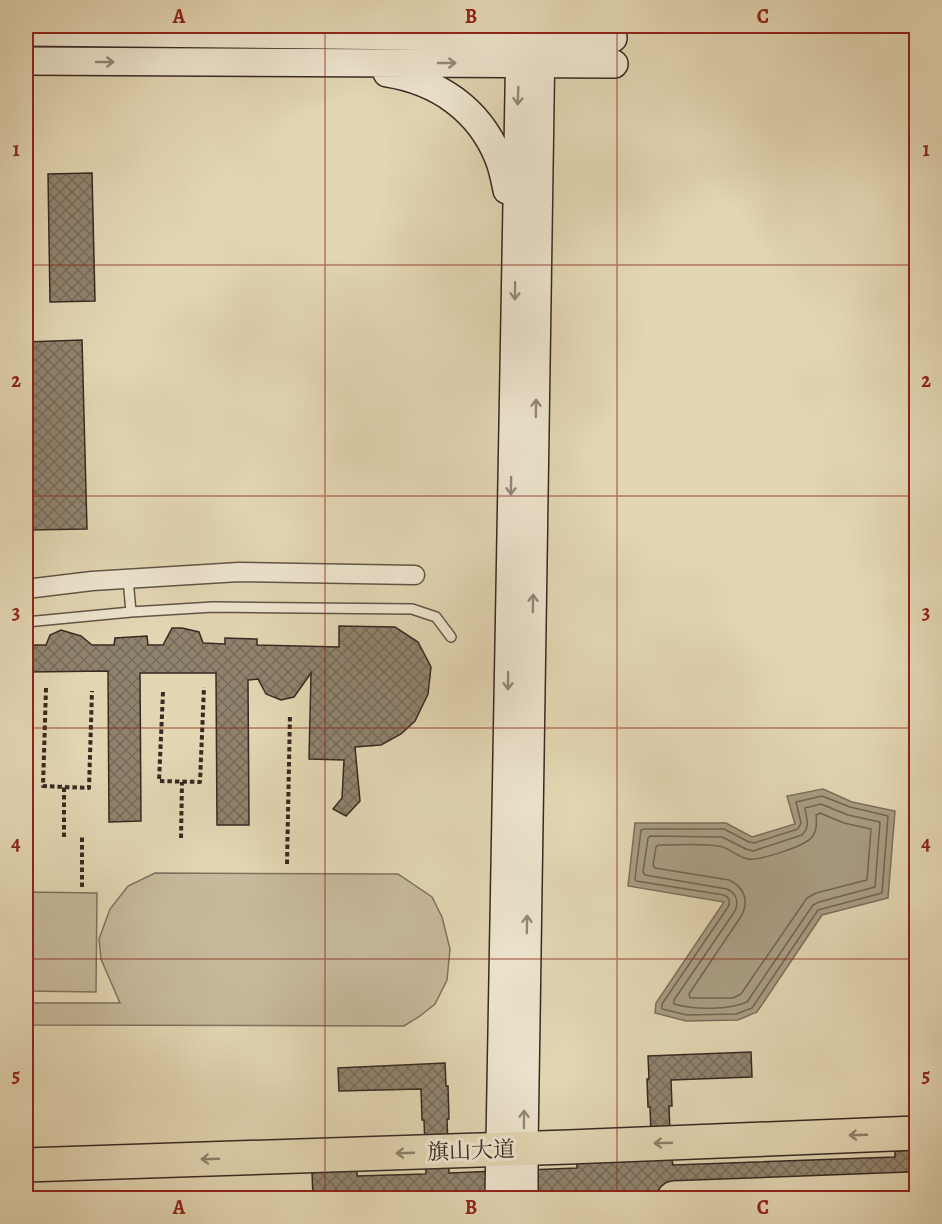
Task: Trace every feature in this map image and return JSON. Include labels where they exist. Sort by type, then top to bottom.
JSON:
[{"type":"highway","name":"旗山大道","points":[[26,1165],[916,1133]]},
{"type":"highway","points":[[674,1198],[916,1189]]},
{"type":"street","points":[[26,61],[76,43],[469,31],[530,51]]},
{"type":"street","points":[[26,32],[76,43],[318,63],[401,75],[429,84],[454,98],[485,132],[500,161],[516,232]]},
{"type":"street","points":[[318,63],[530,51],[613,42]]},
{"type":"street","points":[[524,1198],[512,1149],[516,232],[530,51]]},
{"type":"street","points":[[499,1198],[512,1149],[530,51]]},
{"type":"street","points":[[26,589],[92,581],[239,572],[415,575]]},
{"type":"lane","points":[[128,579],[131,612]]},
{"type":"lane","points":[[26,622],[213,607],[412,609],[436,617],[451,637]]},
{"type":"path","points":[[163,692],[159,781],[200,782],[204,687]]},
{"type":"path","points":[[46,688],[43,786],[89,788],[92,691]]},
{"type":"path","points":[[287,864],[291,714]]},
{"type":"path","points":[[181,838],[182,782]]},
{"type":"path","points":[[64,787],[64,837]]},
{"type":"path","points":[[82,837],[82,886]]},
{"type":"shaded area","points":[[155,873],[398,874],[432,897],[442,917],[450,949],[447,980],[435,1004],[404,1026],[26,1025],[26,1003],[120,1003],[101,959],[99,939],[110,909],[128,886]]},
{"type":"shaded area","points":[[26,892],[97,893],[96,992],[26,991]]},
{"type":"water","points":[[823,789],[852,802],[895,811],[888,898],[822,915],[757,1012],[738,1020],[686,1021],[655,1013],[656,1003],[724,902],[628,886],[635,823],[726,823],[752,837],[795,824],[787,796]]},
{"type":"building","points":[[92,173],[95,301],[50,302],[48,174]]},
{"type":"building","points":[[82,340],[87,529],[26,530],[26,342]]},
{"type":"building","points":[[339,626],[395,627],[418,642],[431,667],[428,694],[415,721],[401,734],[381,745],[355,747],[360,801],[346,816],[333,809],[342,798],[344,760],[309,759],[311,673],[294,697],[281,700],[266,694],[258,679],[248,680],[249,825],[217,825],[216,673],[140,673],[141,821],[109,822],[108,671],[27,672],[28,826],[26,826],[26,640],[29,645],[46,645],[50,635],[61,630],[81,636],[92,645],[114,645],[115,638],[147,636],[148,645],[163,645],[172,628],[182,628],[199,632],[203,643],[225,644],[225,638],[257,639],[257,645],[339,647]]},
{"type":"building","points":[[751,1052],[752,1077],[671,1080],[672,1106],[669,1106],[673,1165],[895,1157],[895,1151],[916,1150],[916,1198],[313,1198],[312,1172],[357,1170],[357,1176],[426,1174],[421,1089],[339,1091],[338,1068],[445,1063],[446,1086],[448,1086],[449,1173],[577,1168],[577,1163],[652,1160],[650,1107],[648,1107],[648,1056]]}]
